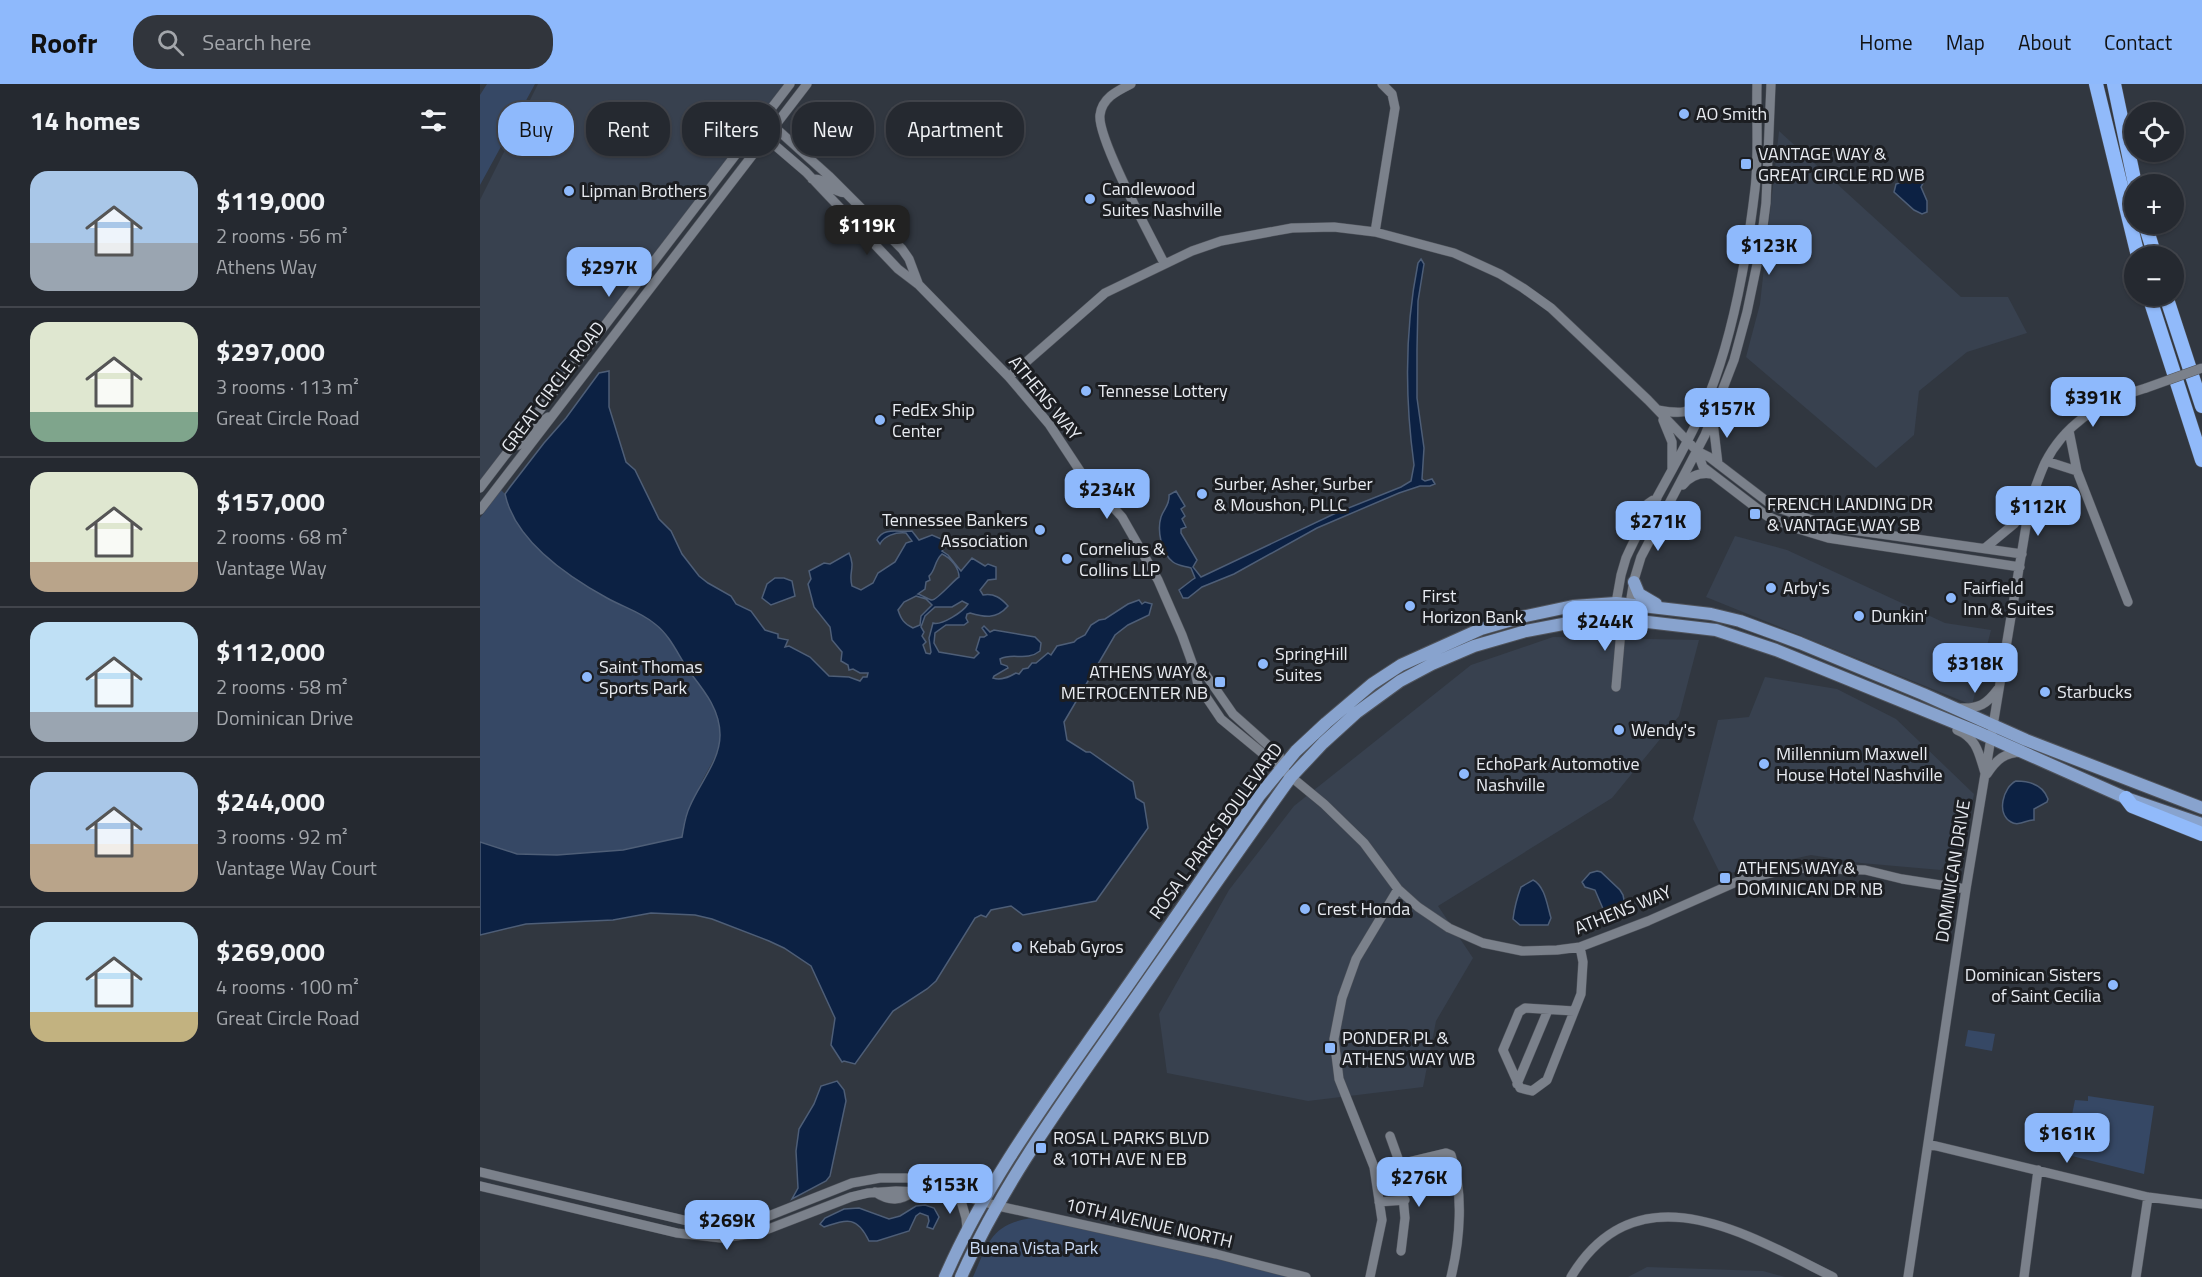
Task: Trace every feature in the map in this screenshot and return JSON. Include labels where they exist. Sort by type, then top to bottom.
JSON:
[{"type":"highway","points":[[2096,84],[2136,246]]},
{"type":"highway","points":[[2114,84],[2133,174]]},
{"type":"highway","points":[[2152,306],[2202,460]]},
{"type":"highway","points":[[2169,306],[2202,406]]},
{"type":"highway","points":[[2126,798],[2132,806],[2202,834]]},
{"type":"main road","points":[[1634,582],[1640,595],[1668,609]]},
{"type":"main road","name":"ROSA L PARKS BOULEVARD","points":[[945,1277],[1007,1161],[1259,796],[1282,768],[1324,725],[1372,684],[1426,652],[1481,629],[1573,606],[1616,603],[1728,618],[1800,643],[1955,708],[2023,752],[2126,798],[2202,824]]},
{"type":"main road","name":"ROSA L PARKS BOULEVARD","points":[[961,1277],[998,1206],[1034,1147],[1291,777],[1356,713],[1401,681],[1432,664],[1474,646],[1526,631],[1563,624],[1622,619],[1716,630],[1776,650],[1920,708],[1993,732],[2026,740],[2202,808]]},
{"type":"main road","points":[[1776,650],[1814,658],[1841,668],[1854,666]]},
{"type":"street","name":"GREAT CIRCLE ROAD","points":[[776,102],[790,84]]},
{"type":"street","name":"GREAT CIRCLE ROAD","points":[[780,120],[807,84]]},
{"type":"street","points":[[1131,84],[1107,99],[1100,113],[1101,126],[1112,157],[1164,263]]},
{"type":"street","points":[[1375,232],[1395,108],[1392,94],[1382,84]]},
{"type":"street","points":[[1622,619],[1616,603],[1626,558],[1688,442],[1706,401],[1722,354],[1746,252],[1755,187],[1757,84]]},
{"type":"street","points":[[1616,687],[1622,619],[1630,604],[1641,556],[1697,451],[1713,415],[1742,334],[1756,269],[1766,203],[1771,84]]},
{"type":"street","name":"ATHENS WAY","points":[[780,132],[902,249],[909,259],[919,285]]},
{"type":"street","name":"ATHENS WAY","points":[[780,150],[812,179],[898,269],[919,285],[1009,377],[1049,424],[1080,471],[1122,517],[1158,580],[1182,635],[1198,685],[1221,720],[1324,804],[1364,843],[1398,889],[1418,907],[1449,928],[1483,942],[1522,951],[1580,947],[1648,921],[1741,880],[1792,868],[1864,870],[1966,890]]},
{"type":"street","name":"GREAT CIRCLE ROAD","points":[[480,488],[735,156]]},
{"type":"street","name":"GREAT CIRCLE ROAD","points":[[480,510],[753,156]]},
{"type":"street","points":[[812,179],[824,181],[838,193],[846,193]]},
{"type":"street","points":[[1009,377],[1105,293],[1164,263],[1221,241],[1292,228],[1334,227],[1375,232],[1454,253],[1500,274],[1523,288],[1551,308],[1658,410],[1697,451],[1773,506],[1831,527],[2022,554]]},
{"type":"street","name":"DOMINICAN DRIVE","points":[[1908,1277],[1966,890],[2030,502],[2046,461],[2056,445],[2100,405],[2202,368]]},
{"type":"street","points":[[1658,410],[1683,413],[1706,401]]},
{"type":"street","points":[[1658,410],[1672,442],[1671,474]]},
{"type":"street","points":[[512,446],[523,444],[539,422],[554,414]]},
{"type":"street","points":[[1713,415],[1718,464]]},
{"type":"street","points":[[2069,431],[2077,471],[2128,602]]},
{"type":"street","points":[[1697,451],[1703,467],[1767,516],[1795,528],[1828,538],[2020,567]]},
{"type":"street","points":[[2046,461],[2077,471]]},
{"type":"street","points":[[1673,495],[1688,478],[1701,472],[1712,474]]},
{"type":"street","points":[[1985,548],[2014,524],[2030,502]]},
{"type":"street","points":[[1767,516],[1773,506]]},
{"type":"street","points":[[1935,554],[1936,541]]},
{"type":"street","points":[[1955,708],[1982,706],[1988,702],[1999,687]]},
{"type":"street","points":[[1920,708],[1927,717],[1965,733],[1976,743],[1986,776]]},
{"type":"street","points":[[1986,776],[2001,757],[2010,753],[2023,752]]},
{"type":"street","points":[[1370,1277],[1382,1220],[1374,1167],[1339,1079],[1334,1040],[1342,998],[1356,959],[1398,889]]},
{"type":"street","points":[[1574,1011],[1525,1008],[1519,1012],[1503,1054],[1520,1088],[1532,1091],[1547,1080],[1581,994],[1583,962],[1580,947]]},
{"type":"street","points":[[1517,1084],[1548,1010]]},
{"type":"street","points":[[1390,1136],[1400,1164],[1405,1200],[1406,1218],[1401,1251]]},
{"type":"street","points":[[1928,1143],[2148,1197],[2202,1204]]},
{"type":"street","points":[[1400,1164],[1446,1153],[1451,1155],[1458,1185],[1459,1205],[1451,1277]]},
{"type":"street","points":[[2024,1277],[2038,1170]]},
{"type":"street","points":[[480,1172],[706,1224],[761,1219],[852,1183],[880,1178],[921,1179],[956,1194],[984,1201]]},
{"type":"street","points":[[480,1185],[677,1233],[721,1238],[758,1233],[851,1197],[875,1192],[890,1200],[900,1199],[915,1191],[956,1194]]},
{"type":"street","points":[[956,1194],[966,1218],[967,1233]]},
{"type":"street","points":[[2136,1277],[2148,1197]]},
{"type":"street","points":[[1379,1202],[1405,1200]]},
{"type":"street","name":"10TH AVENUE NORTH","points":[[984,1201],[1306,1277]]},
{"type":"street","points":[[1571,1277],[1585,1257],[1605,1236],[1644,1220],[1674,1217],[1696,1219],[1729,1227],[1833,1277]]},
{"type":"shaded area","points":[[538,84],[785,84],[771,102],[682,102],[682,156],[730,156],[480,481],[480,200],[502,156],[574,156],[574,102],[529,102]]},
{"type":"shaded area","points":[[1779,131],[1961,297],[2008,297],[2027,333],[1967,352],[1919,391],[1914,435],[1876,468],[1746,357],[1760,304]]},
{"type":"shaded area","points":[[1914,179],[1923,183],[1921,187],[1927,201],[1927,212],[1922,214],[1894,192],[1896,184]]},
{"type":"shaded area","points":[[1421,259],[1424,264],[1418,301],[1417,398],[1424,448],[1422,479],[1425,481],[1432,479],[1435,484],[1399,493],[1317,528],[1234,574],[1202,587],[1188,598],[1183,598],[1179,590],[1195,578],[1191,568],[1177,564],[1169,558],[1160,535],[1161,517],[1168,504],[1169,495],[1176,491],[1185,506],[1181,509],[1185,516],[1182,519],[1186,527],[1181,529],[1181,533],[1197,560],[1193,567],[1201,577],[1336,513],[1411,481],[1414,465],[1409,415],[1409,338],[1414,288],[1418,263]]},
{"type":"shaded area","points":[[609,371],[609,407],[626,462],[635,470],[659,519],[671,531],[682,554],[699,576],[731,596],[736,604],[751,611],[765,630],[778,634],[778,638],[788,640],[785,647],[789,646],[810,657],[829,676],[849,677],[860,681],[863,677],[867,677],[868,673],[849,670],[848,665],[841,661],[842,652],[832,640],[830,627],[814,607],[808,584],[811,579],[809,571],[824,563],[830,564],[849,553],[852,563],[852,586],[861,590],[873,583],[878,573],[895,562],[906,543],[912,541],[906,533],[898,533],[890,535],[880,544],[877,540],[888,532],[912,531],[919,540],[932,535],[941,539],[945,536],[950,538],[942,551],[961,571],[972,558],[985,566],[988,564],[996,567],[996,579],[988,580],[980,590],[983,595],[997,597],[1008,606],[999,614],[994,615],[967,614],[968,622],[964,625],[946,625],[935,633],[934,643],[939,652],[974,658],[979,653],[976,650],[980,637],[987,635],[982,628],[984,626],[990,632],[994,630],[1035,637],[1041,643],[1040,651],[1030,656],[1010,656],[1000,659],[1001,664],[1008,668],[994,676],[993,678],[996,679],[1019,674],[1048,653],[1051,655],[1057,646],[1074,642],[1085,635],[1091,625],[1128,604],[1139,600],[1142,604],[1145,602],[1152,604],[1149,615],[1128,625],[1115,635],[1064,722],[1067,740],[1086,752],[1090,752],[1133,782],[1136,798],[1144,803],[1148,828],[1096,901],[1023,915],[1011,906],[991,910],[986,917],[981,915],[975,918],[936,981],[893,1011],[855,1064],[842,1062],[831,1045],[835,1018],[811,966],[784,948],[712,919],[695,915],[651,913],[613,920],[526,924],[480,935],[480,842],[517,854],[557,855],[623,850],[682,837],[688,810],[713,763],[719,745],[718,718],[711,703],[661,629],[650,620],[592,589],[560,568],[531,542],[511,511],[505,494],[599,373]],"holes":[[[942,554],[954,564],[959,577],[938,597],[931,600],[918,594],[925,589],[926,582],[930,580],[929,576]],[[916,596],[926,599],[932,605],[921,616],[920,625],[913,628],[907,625],[900,616],[898,610],[904,602]],[[962,601],[968,604],[952,618],[933,623],[929,638],[931,652],[926,653],[923,645],[926,642],[922,636],[924,632],[921,627],[925,616],[935,607],[952,607]]]},
{"type":"shaded area","points":[[1735,536],[1787,550],[1945,623],[1991,630],[1972,705],[1706,597]]},
{"type":"shaded area","points":[[775,578],[792,581],[795,596],[771,605],[762,598],[767,584]]},
{"type":"shaded area","points":[[1553,637],[1699,640],[1679,716],[1612,798],[1438,906],[1473,958],[1436,1021],[1423,1087],[1308,1101],[1167,1073],[1159,1014],[1229,890],[1294,806],[1471,665]]},
{"type":"shaded area","points":[[1765,677],[1837,689],[1896,719],[1974,794],[1968,826],[1941,870],[1861,863],[1811,855],[1721,875],[1693,819],[1718,720],[1749,717]]},
{"type":"shaded area","points":[[2016,781],[2035,785],[2046,794],[2047,802],[2034,809],[2034,820],[2014,823],[2006,818],[2003,801],[2011,784]]},
{"type":"shaded area","points":[[1601,872],[1623,895],[1625,905],[1618,914],[1612,917],[1604,911],[1595,890],[1585,887],[1582,882],[1590,873]]},
{"type":"shaded area","points":[[1533,880],[1545,896],[1551,918],[1548,925],[1520,925],[1513,919],[1521,887]]},
{"type":"shaded area","points":[[837,1081],[844,1090],[846,1101],[830,1176],[826,1181],[792,1199],[798,1188],[796,1151],[799,1129],[814,1104],[821,1086]]},
{"type":"shaded area","points":[[925,1205],[934,1208],[939,1217],[933,1229],[927,1227],[928,1216],[920,1213],[916,1216],[909,1231],[877,1241],[869,1241],[856,1223],[846,1221],[824,1227],[820,1224],[825,1218],[844,1209],[859,1208],[889,1219],[900,1216],[916,1206]]},
{"type":"shaded area","points":[[1647,1267],[1763,1271],[1785,1277],[1628,1277]]},
{"type":"green space","points":[[487,84],[535,84],[525,102],[498,102],[498,152],[480,185],[480,95]]},
{"type":"green space","name":"Saint Thomas Sports Park","points":[[501,490],[520,527],[545,555],[576,579],[644,616],[661,629],[711,703],[718,718],[720,741],[714,759],[690,808],[682,837],[623,850],[557,855],[517,854],[480,842],[480,518]]},
{"type":"green space","points":[[1968,1030],[1995,1034],[1992,1051],[1965,1046]]},
{"type":"green space","points":[[2088,1096],[2154,1106],[2144,1174],[2064,1154],[2075,1100],[2088,1101]]},
{"type":"green space","name":"Buena Vista Park","points":[[1032,1218],[1296,1277],[973,1277],[987,1245],[999,1230],[1018,1221]]},
{"type":"place","name":"AO Smith","points":[[1684,114]]},
{"type":"place","name":"VANTAGE WAY & GREAT CIRCLE RD WB","points":[[1746,164]]},
{"type":"place","name":"Lipman Brothers","points":[[569,191]]},
{"type":"place","name":"Candlewood Suites Nashville","points":[[1090,199]]},
{"type":"place","name":"Tennesse Lottery","points":[[1086,391]]},
{"type":"place","name":"FedEx Ship Center","points":[[880,420]]},
{"type":"place","name":"Surber, Asher, Surber & Moushon, PLLC","points":[[1202,494]]},
{"type":"place","name":"FRENCH LANDING DR & VANTAGE WAY SB","points":[[1755,514]]},
{"type":"place","name":"Tennessee Bankers Association","points":[[1040,530]]},
{"type":"place","name":"Cornelius & Collins LLP","points":[[1067,559]]},
{"type":"place","name":"Arby's","points":[[1771,588]]},
{"type":"place","name":"Fairfield Inn & Suites","points":[[1951,598]]},
{"type":"place","name":"First Horizon Bank","points":[[1410,606]]},
{"type":"place","name":"Dunkin'","points":[[1859,616]]},
{"type":"place","name":"SpringHill Suites","points":[[1263,664]]},
{"type":"place","name":"Saint Thomas Sports Park","points":[[587,677]]},
{"type":"place","name":"ATHENS WAY & METROCENTER NB","points":[[1220,682]]},
{"type":"place","name":"Starbucks","points":[[2045,692]]},
{"type":"place","name":"Wendy's","points":[[1619,730]]},
{"type":"place","name":"Millennium Maxwell House Hotel Nashville","points":[[1764,764]]},
{"type":"place","name":"EchoPark Automotive Nashville","points":[[1464,774]]},
{"type":"place","name":"ATHENS WAY & DOMINICAN DR NB","points":[[1725,878]]},
{"type":"place","name":"Crest Honda","points":[[1305,909]]},
{"type":"place","name":"Kebab Gyros","points":[[1017,947]]},
{"type":"place","name":"Dominican Sisters of Saint Cecilia","points":[[2113,985]]},
{"type":"place","name":"PONDER PL & ATHENS WAY WB","points":[[1330,1048]]},
{"type":"place","name":"ROSA L PARKS BLVD & 10TH AVE N EB","points":[[1041,1148]]}]
